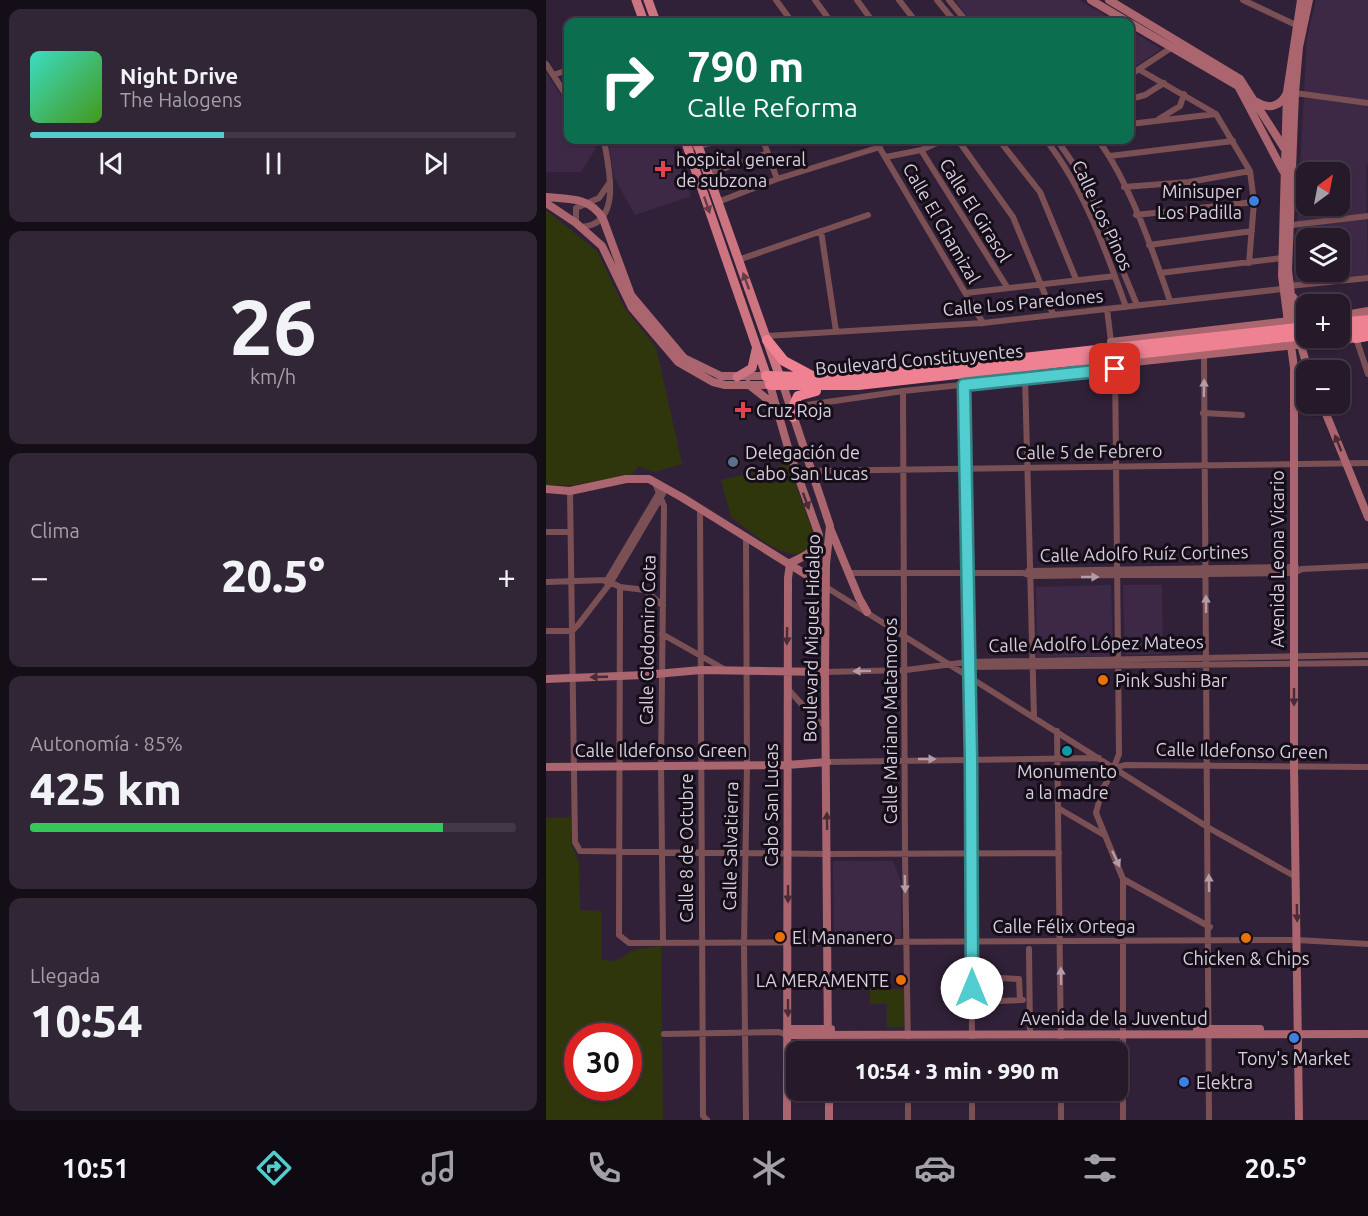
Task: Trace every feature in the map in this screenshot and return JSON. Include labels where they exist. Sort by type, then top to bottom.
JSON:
[{"type":"highway","points":[[1350,333],[1367,320]]},
{"type":"highway","points":[[1012,362],[1192,344],[1296,328]]},
{"type":"highway","points":[[766,338],[792,367],[824,378]]},
{"type":"highway","name":"Boulevard Constituyentes","points":[[782,381],[1012,362],[1115,363],[1192,344],[1296,341]]},
{"type":"highway","points":[[1012,362],[1111,342]]},
{"type":"highway","name":"Boulevard Constituyentes","points":[[768,381],[858,385],[1012,362]]},
{"type":"highway","points":[[793,412],[801,394],[858,385]]},
{"type":"main road","points":[[636,0],[643,18]]},
{"type":"main road","points":[[648,0],[655,18]]},
{"type":"main road","name":"Boulevard Miguel Hidalgo","points":[[694,145],[708,174],[782,381]]},
{"type":"main road","name":"Boulevard Miguel Hidalgo","points":[[694,145],[768,381]]},
{"type":"main road","points":[[736,377],[752,368],[756,348]]},
{"type":"street","points":[[776,0],[789,18]]},
{"type":"street","points":[[815,0],[828,18]]},
{"type":"street","points":[[857,0],[870,18]]},
{"type":"street","points":[[899,0],[913,18]]},
{"type":"street","points":[[937,0],[952,18]]},
{"type":"street","points":[[949,0],[964,18]]},
{"type":"street","points":[[1091,0],[1121,18]]},
{"type":"street","points":[[1109,0],[1174,46],[1238,86],[1289,180]]},
{"type":"street","points":[[1243,0],[1296,25]]},
{"type":"street","name":"Avenida Leona Vicario","points":[[1287,290],[1292,225],[1286,150],[1296,25],[1301,0]]},
{"type":"street","name":"Avenida Leona Vicario","points":[[1296,333],[1290,321],[1282,258],[1292,142],[1291,93],[1309,0]]},
{"type":"street","points":[[1134,26],[1237,76],[1286,150]]},
{"type":"street","points":[[1134,73],[1174,46]]},
{"type":"street","points":[[546,64],[564,91]]},
{"type":"street","points":[[1140,69],[1216,114],[1250,171],[1254,202],[1249,262]]},
{"type":"street","points":[[553,75],[564,71]]},
{"type":"street","points":[[1134,98],[1145,95],[1164,83]]},
{"type":"street","points":[[1255,100],[1263,106],[1274,106],[1291,93],[1368,103]]},
{"type":"street","points":[[1156,121],[1180,106],[1184,94]]},
{"type":"street","points":[[1134,124],[1216,114]]},
{"type":"street","points":[[1110,156],[1233,141]]},
{"type":"street","points":[[1275,152],[1286,150],[1292,142]]},
{"type":"street","points":[[605,144],[611,181],[608,207],[591,226],[579,225],[576,208],[592,201],[611,181]]},
{"type":"street","points":[[765,144],[777,179]]},
{"type":"street","name":"Calle El Chamizal","points":[[878,144],[983,323]]},
{"type":"street","points":[[886,157],[921,150],[935,144]]},
{"type":"street","points":[[961,144],[1013,217],[1053,314]]},
{"type":"street","points":[[1002,144],[1040,192],[1076,279]]},
{"type":"street","name":"Calle Los Pinos","points":[[1049,144],[1073,178],[1126,307]]},
{"type":"street","name":"Calle Los Pinos","points":[[1060,144],[1086,182],[1137,305]]},
{"type":"street","points":[[1101,144],[1110,156],[1136,215],[1170,301]]},
{"type":"street","points":[[718,202],[777,179],[880,147]]},
{"type":"street","name":"Calle El Girasol","points":[[921,150],[1006,287]]},
{"type":"street","points":[[708,174],[768,153]]},
{"type":"street","points":[[1124,188],[1189,182],[1250,171]]},
{"type":"street","points":[[546,197],[592,201]]},
{"type":"street","name":"Boulevard Constituyentes","points":[[592,201],[602,216],[627,285],[650,320],[689,362],[722,376],[768,381]]},
{"type":"street","points":[[1136,215],[1254,202]]},
{"type":"street","name":"Boulevard Constituyentes","points":[[546,203],[579,225],[602,246],[632,308],[678,362],[713,382],[725,385],[768,381]]},
{"type":"street","points":[[738,260],[868,215]]},
{"type":"street","points":[[1292,225],[1368,216]]},
{"type":"street","points":[[821,231],[836,331]]},
{"type":"street","points":[[1149,245],[1252,231]]},
{"type":"street","points":[[1160,273],[1282,258]]},
{"type":"street","points":[[966,293],[1115,276]]},
{"type":"street","name":"Calle Los Paredones","points":[[766,338],[836,331],[983,323],[1287,290],[1368,278]]},
{"type":"street","points":[[1287,290],[1296,300]]},
{"type":"street","points":[[1107,309],[1111,342],[1296,320]]},
{"type":"street","points":[[1350,317],[1367,320]]},
{"type":"street","points":[[1266,323],[1274,327],[1278,334],[1276,342],[1269,348]]},
{"type":"street","points":[[1350,336],[1368,374]]},
{"type":"street","name":"Boulevard Constituyentes","points":[[1115,363],[1204,356],[1269,348],[1296,342]]},
{"type":"street","name":"Avenida Leona Vicario","points":[[1298,348],[1294,368],[1293,464],[1297,569],[1294,767],[1299,1120]]},
{"type":"street","points":[[1204,356],[1210,927],[1209,1120]]},
{"type":"street","points":[[793,412],[903,392],[1115,363],[1119,754],[1096,807],[1104,835],[1123,879],[1121,941],[1123,1120]]},
{"type":"street","points":[[1025,377],[1034,717]]},
{"type":"street","name":"Boulevard Miguel Hidalgo","points":[[768,381],[778,408],[789,451],[819,535],[814,549],[790,563],[788,578]]},
{"type":"street","name":"Boulevard Miguel Hidalgo","points":[[782,381],[830,526],[826,564],[825,672],[828,1041]]},
{"type":"street","points":[[748,384],[778,408]]},
{"type":"street","points":[[964,385],[971,759],[972,1041]]},
{"type":"street","name":"Calle Mariano Matamoros","points":[[903,392],[906,636],[905,854],[909,1041]]},
{"type":"street","points":[[1203,413],[1242,415]]},
{"type":"street","points":[[1326,414],[1368,517]]},
{"type":"street","points":[[789,451],[797,449],[803,467],[810,471]]},
{"type":"street","name":"Calle 5 de Febrero","points":[[810,471],[1117,467],[1204,463],[1347,465],[1368,463]]},
{"type":"street","points":[[546,489],[570,491],[640,478],[655,482],[663,491],[700,508],[774,553],[1209,828],[1296,878]]},
{"type":"street","points":[[570,491],[576,842],[580,851],[702,854],[1059,853]]},
{"type":"street","points":[[572,631],[604,589],[663,491]]},
{"type":"street","name":"Calle Clodomiro Cota","points":[[663,491],[661,766],[663,943]]},
{"type":"street","name":"Calle 8 de Octubre","points":[[700,508],[702,1033],[705,1118]]},
{"type":"street","points":[[830,526],[867,612]]},
{"type":"street","points":[[546,532],[570,532]]},
{"type":"street","name":"Calle Salvatierra","points":[[746,536],[747,765],[744,943],[746,1120]]},
{"type":"street","points":[[814,549],[815,563],[821,566],[826,564]]},
{"type":"street","points":[[774,553],[805,556]]},
{"type":"street","name":"Calle Adolfo Ruíz Cortines","points":[[849,573],[1031,573],[1118,577],[1206,575],[1368,566]]},
{"type":"street","name":"Calle Adolfo Ruíz Cortines","points":[[1031,573],[1118,568],[1297,569]]},
{"type":"street","name":"Cabo San Lucas","points":[[788,578],[788,943],[785,1032],[788,1120]]},
{"type":"street","points":[[546,582],[609,581],[620,587],[645,590],[663,606]]},
{"type":"street","points":[[619,853],[620,587]]},
{"type":"street","points":[[546,631],[572,631]]},
{"type":"street","points":[[662,634],[724,669]]},
{"type":"street","name":"Calle Adolfo López Mateos","points":[[1294,660],[1368,655]]},
{"type":"street","name":"Calle Adolfo López Mateos","points":[[546,679],[621,677],[662,672],[724,669],[825,672],[906,670],[968,664],[1294,660],[1368,663]]},
{"type":"street","points":[[787,688],[816,720],[826,726]]},
{"type":"street","points":[[1057,731],[1061,1041]]},
{"type":"street","name":"Calle Ildefonso Green","points":[[546,767],[787,765],[905,759],[1100,758]]},
{"type":"street","name":"Calle Ildefonso Green","points":[[1115,767],[1125,765],[1368,767]]},
{"type":"street","points":[[1058,808],[1104,835]]},
{"type":"street","name":"Calle Félix Ortega","points":[[619,853],[619,935],[629,943],[1297,940],[1368,944]]},
{"type":"street","points":[[1123,879],[1210,927]]},
{"type":"street","points":[[1029,949],[1030,1033]]},
{"type":"street","points":[[1000,978],[1019,979],[1020,1000]]},
{"type":"street","points":[[998,1001],[1030,1000]]},
{"type":"street","name":"Avenida de la Juventud","points":[[785,1032],[1061,1033],[1368,1030]]},
{"type":"street","points":[[664,1034],[785,1032]]},
{"type":"street","name":"Avenida de la Juventud","points":[[1297,1032],[1368,1035]]},
{"type":"street","points":[[829,1101],[829,1120]]},
{"type":"street","points":[[908,1101],[908,1120]]},
{"type":"street","points":[[972,1101],[972,1120]]},
{"type":"street","points":[[1061,1101],[1061,1120]]},
{"type":"shaded area","points":[[955,0],[1079,0],[1110,18],[969,18]]},
{"type":"shaded area","points":[[1316,0],[1368,0],[1368,165],[1366,165],[1368,275],[1350,277],[1350,228],[1297,228],[1298,216],[1350,216],[1350,162],[1300,162],[1307,37]]},
{"type":"shaded area","points":[[1134,32],[1161,49],[1134,67]]},
{"type":"shaded area","points":[[546,73],[564,100],[564,144],[594,144],[596,148],[581,172],[546,172]]},
{"type":"shaded area","points":[[609,144],[672,144],[691,196],[635,215],[614,177]]},
{"type":"shaded area","points":[[1296,245],[1296,282],[1303,282],[1294,283]]},
{"type":"shaded area","points":[[1111,585],[1113,656],[1037,657],[1036,587]]},
{"type":"shaded area","points":[[1123,585],[1162,585],[1163,654],[1125,655]]},
{"type":"shaded area","points":[[833,861],[893,861],[901,882],[901,938],[834,937]]},
{"type":"green space","points":[[546,210],[597,251],[625,309],[656,347],[682,464],[654,472],[638,466],[633,474],[573,485],[546,485]]},
{"type":"green space","points":[[787,460],[813,532],[808,551],[798,554],[788,553],[768,544],[731,517],[721,480],[778,467]]},
{"type":"green space","points":[[571,817],[571,843],[579,863],[580,910],[601,911],[601,960],[616,961],[634,950],[661,946],[663,1120],[546,1120],[546,818]]},
{"type":"green space","points":[[870,989],[904,989],[904,1027],[887,1028],[887,1004],[870,1004]]},
{"type":"place","name":"hospital general de subzona","points":[[663,169]]},
{"type":"place","name":"Minisuper Los Padilla","points":[[1254,201]]},
{"type":"place","name":"Cruz Roja","points":[[743,410]]},
{"type":"place","name":"Delegación de Cabo San Lucas","points":[[733,462]]},
{"type":"place","name":"Pink Sushi Bar","points":[[1103,680]]},
{"type":"place","name":"Monumento a la madre","points":[[1067,751]]},
{"type":"place","name":"El Mananero","points":[[780,937]]},
{"type":"place","name":"Chicken & Chips","points":[[1246,938]]},
{"type":"place","name":"LA MERAMENTE","points":[[901,980]]},
{"type":"place","name":"Tony's Market","points":[[1294,1038]]},
{"type":"place","name":"Elektra","points":[[1184,1082]]},
{"type":"route","points":[[972,988],[971,759],[964,385],[1115,369]]}]
